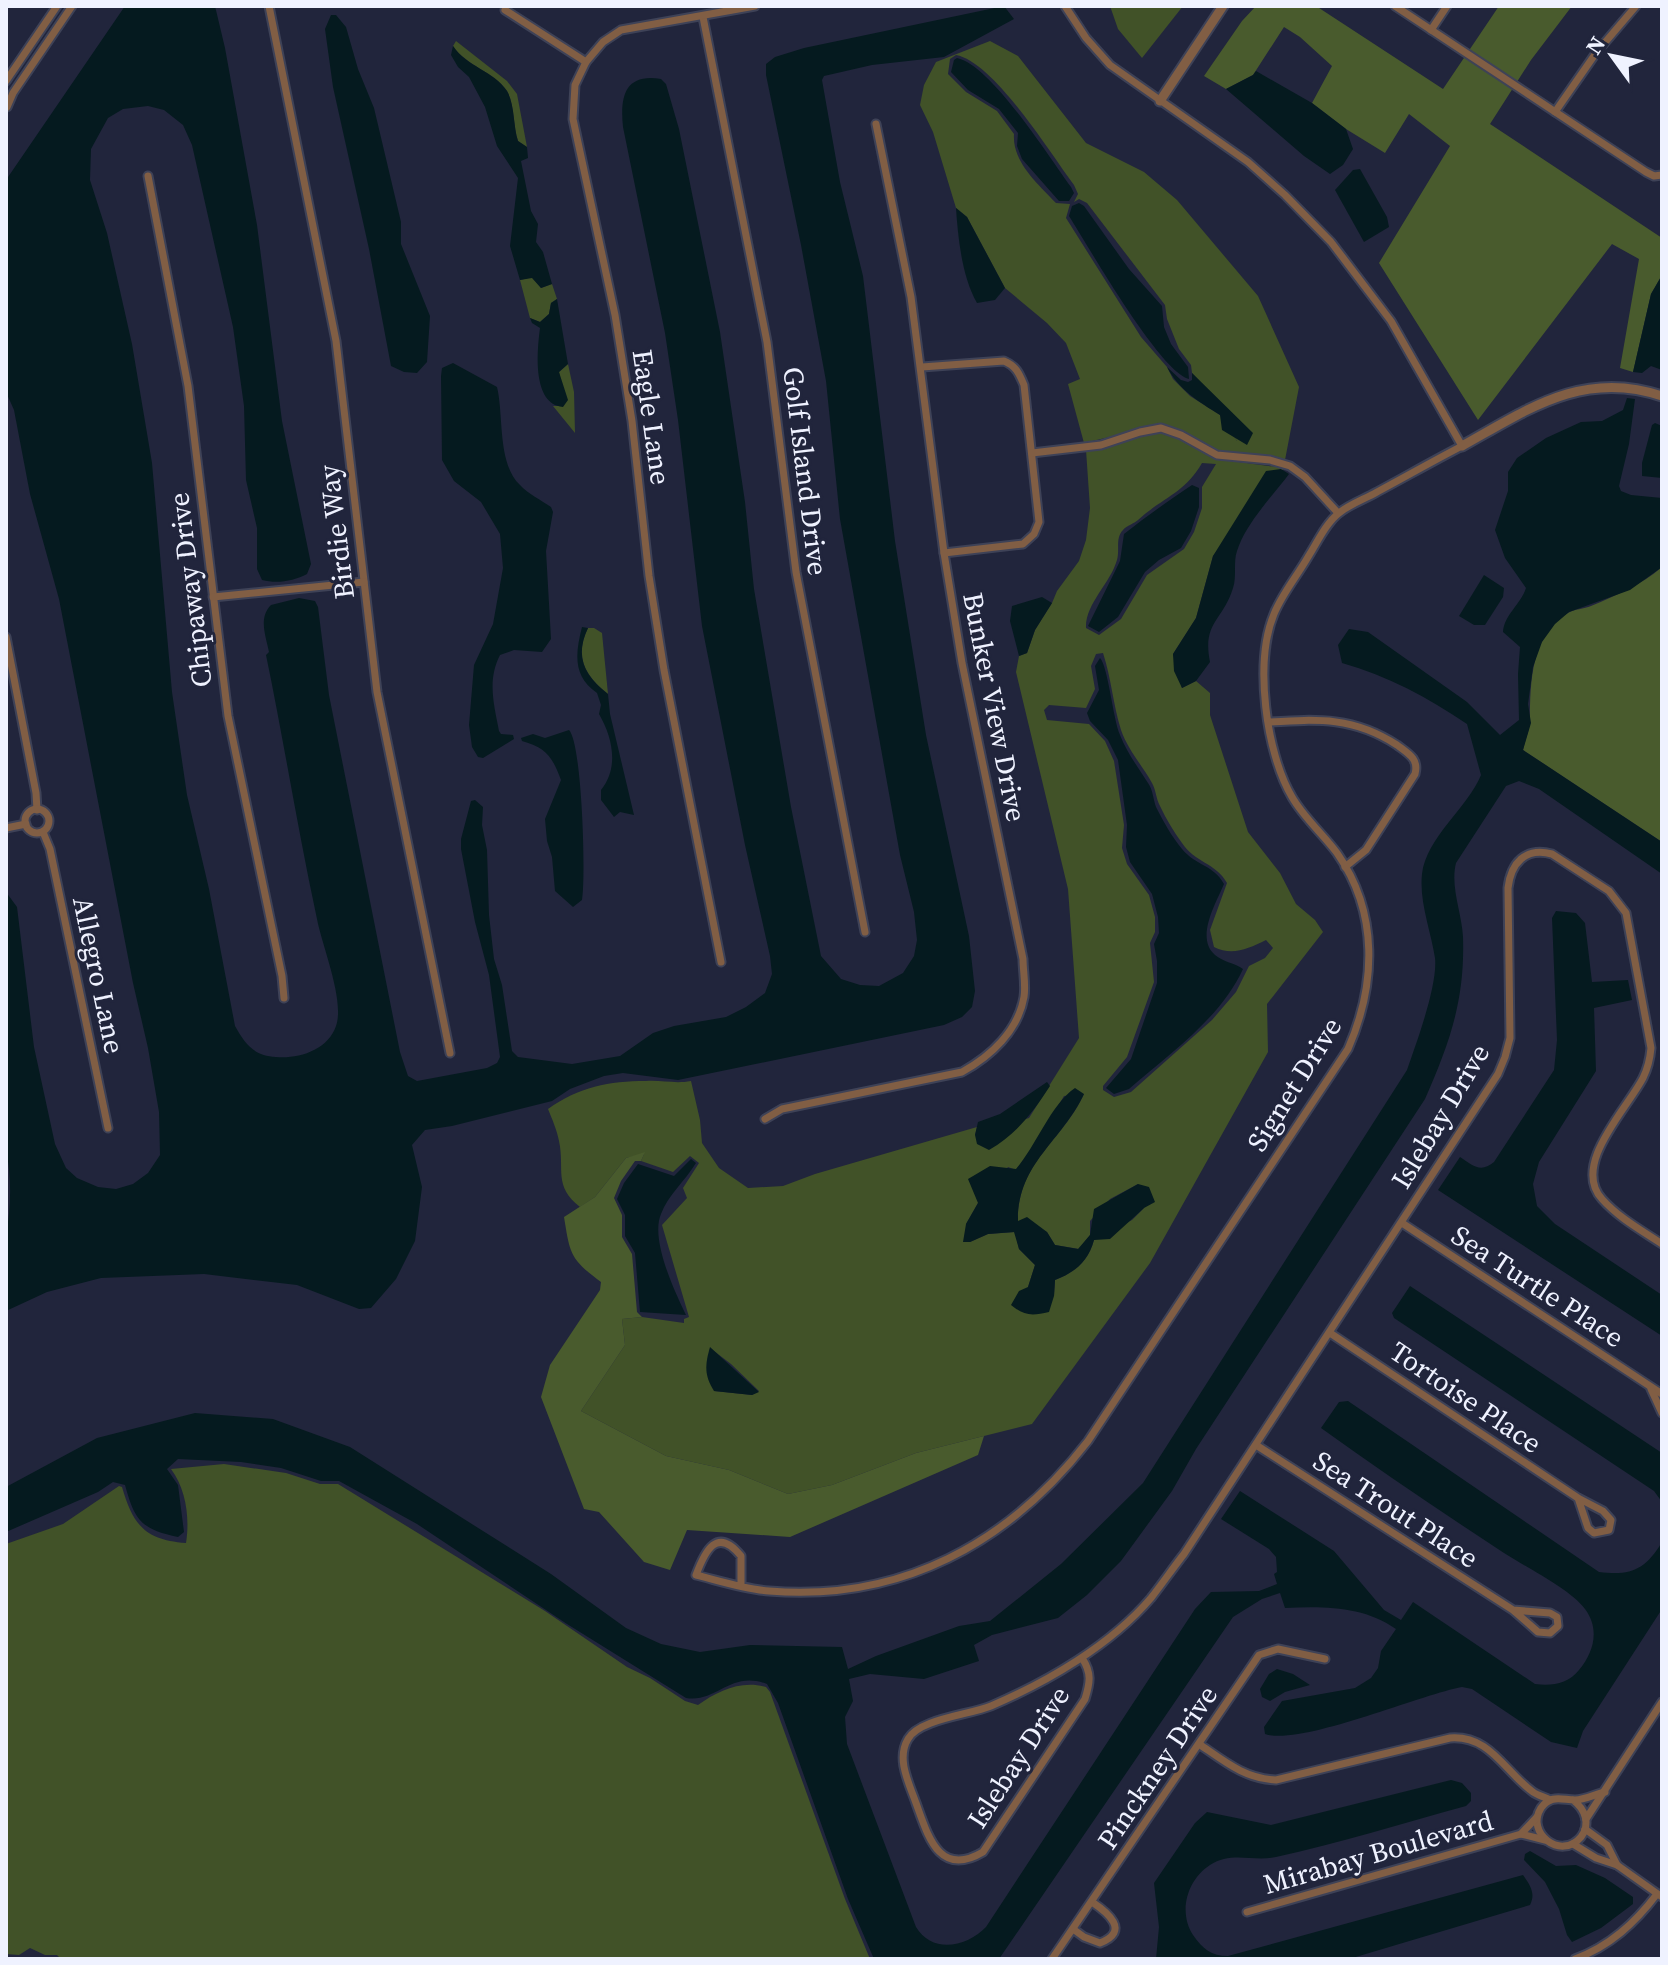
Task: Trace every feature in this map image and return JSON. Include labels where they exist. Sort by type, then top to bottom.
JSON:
[{"type":"street","points":[[6,81],[57,6]]},
{"type":"street","points":[[6,109],[13,93],[72,6]]},
{"type":"street","name":"Birdie Way","points":[[269,6],[336,341],[377,692],[450,1053]]},
{"type":"street","name":"Eagle Lane","points":[[721,962],[664,670],[615,315],[573,119],[575,85],[586,62],[603,42],[621,30],[755,6]]},
{"type":"street","points":[[1065,6],[1086,38],[1122,76],[1248,162],[1331,242],[1391,321],[1462,446],[1538,404],[1568,392],[1601,387],[1627,388],[1662,396]]},
{"type":"street","points":[[1160,101],[1223,6]]},
{"type":"street","points":[[1395,6],[1646,172],[1654,176],[1662,175]]},
{"type":"street","points":[[1431,30],[1447,6]]},
{"type":"street","points":[[1555,112],[1596,53],[1636,6]]},
{"type":"street","points":[[505,10],[586,62]]},
{"type":"street","name":"Golf Island Drive","points":[[703,17],[767,342],[796,572],[865,932]]},
{"type":"street","name":"Bunker View Drive","points":[[765,1119],[782,1109],[962,1072],[985,1060],[1016,1023],[1024,995],[1023,959],[962,663],[944,553],[911,297],[876,124]]},
{"type":"street","name":"Chipaway Drive","points":[[148,176],[188,386],[228,716],[284,998]]},
{"type":"street","points":[[922,367],[993,360],[1012,364],[1024,385],[1039,522],[1034,534],[1023,544],[944,553]]},
{"type":"street","points":[[1032,453],[1101,445],[1161,428],[1217,455],[1270,460],[1290,466],[1305,477],[1338,513]]},
{"type":"street","name":"Signet Drive","points":[[741,1586],[741,1556],[734,1547],[716,1543],[709,1547],[696,1575],[741,1586],[767,1591],[853,1588],[908,1575],[968,1550],[992,1535],[1052,1486],[1088,1441],[1348,1049],[1364,1006],[1369,977],[1369,933],[1356,885],[1293,799],[1275,757],[1269,722],[1265,652],[1274,614],[1338,513],[1462,446]]},
{"type":"street","points":[[213,597],[364,582]]},
{"type":"street","name":"Allegro Lane","points":[[6,637],[37,810],[46,813],[49,819],[43,832],[50,849],[108,1128]]},
{"type":"street","points":[[1269,722],[1335,720],[1360,726],[1380,734],[1415,759],[1415,774],[1375,838],[1345,867]]},
{"type":"street","points":[[37,810],[29,813],[26,824],[31,832],[43,832]]},
{"type":"street","points":[[6,828],[26,824]]},
{"type":"street","name":"Islebay Drive","points":[[1082,1658],[1091,1680],[1085,1699],[983,1852],[970,1860],[945,1857],[931,1844],[904,1769],[902,1752],[909,1737],[922,1727],[990,1706],[1082,1658],[1149,1599],[1184,1554],[1498,1074],[1510,1038],[1510,873],[1517,861],[1529,853],[1542,851],[1552,854],[1609,891],[1626,913],[1651,1048],[1648,1068],[1641,1082],[1593,1161],[1593,1179],[1599,1197],[1622,1218],[1662,1244]]},
{"type":"street","name":"Sea Turtle Place","points":[[1402,1223],[1662,1394]]},
{"type":"street","name":"Tortoise Place","points":[[1330,1333],[1578,1498],[1603,1511],[1611,1520],[1609,1530],[1594,1533],[1588,1528],[1578,1498]]},
{"type":"street","points":[[1650,1387],[1662,1413]]},
{"type":"street","name":"Sea Trout Place","points":[[1256,1445],[1513,1610],[1538,1632],[1550,1633],[1558,1626],[1557,1617],[1550,1613],[1513,1610]]},
{"type":"street","name":"Pinckney Drive","points":[[1052,1959],[1259,1655],[1278,1649],[1325,1659]]},
{"type":"street","points":[[1586,1819],[1662,1702]]},
{"type":"street","points":[[1199,1744],[1242,1773],[1276,1780],[1462,1737],[1477,1741],[1489,1749],[1534,1794],[1550,1800],[1557,1797],[1573,1800],[1605,1792]]},
{"type":"street","points":[[1534,1794],[1539,1814]]},
{"type":"street","name":"Mirabay Boulevard","points":[[1521,1834],[1550,1800]]},
{"type":"street","points":[[1573,1800],[1580,1805],[1586,1819],[1585,1829],[1573,1844],[1617,1865],[1660,1895],[1622,1933],[1602,1948],[1575,1959]]},
{"type":"street","name":"Mirabay Boulevard","points":[[1539,1814],[1540,1834],[1545,1840]]},
{"type":"street","points":[[1585,1829],[1608,1847],[1617,1865]]},
{"type":"street","name":"Mirabay Boulevard","points":[[1247,1912],[1521,1834],[1558,1846],[1573,1844]]},
{"type":"street","points":[[1599,1859],[1608,1847]]},
{"type":"street","points":[[1073,1929],[1092,1942],[1100,1943],[1112,1935],[1115,1925],[1112,1916],[1092,1902]]},
{"type":"green space","points":[[1110,6],[1183,6],[1142,58],[1118,29]]},
{"type":"green space","points":[[1256,6],[1316,6],[1443,89],[1499,6],[1572,6],[1531,60],[1490,124],[1662,238],[1662,275],[1651,294],[1633,372],[1620,368],[1639,259],[1612,244],[1478,420],[1379,263],[1450,146],[1409,114],[1385,153],[1346,129],[1312,103],[1332,66],[1284,27],[1253,75],[1226,89],[1204,76]]},
{"type":"green space","points":[[456,41],[507,81],[517,94],[527,147],[518,141],[507,91],[495,78],[459,53],[453,46]]},
{"type":"green space","points":[[990,41],[1018,56],[1086,143],[1144,172],[1177,200],[1258,296],[1299,387],[1285,460],[1219,452],[1182,432],[1160,425],[1084,443],[1068,384],[1080,379],[1066,343],[1005,288],[967,217],[956,208],[933,132],[920,105],[924,85],[936,62]],"holes":[[[956,55],[971,61],[1004,91],[1020,111],[1074,185],[1078,194],[1074,202],[1079,199],[1087,203],[1165,305],[1179,349],[1191,365],[1192,373],[1209,392],[1237,441],[1220,415],[1190,396],[1141,337],[1066,218],[1070,204],[1056,203],[1034,180],[1017,154],[1014,134],[997,111],[966,92],[948,74],[950,59]]]},
{"type":"green space","points":[[532,277],[541,288],[552,284],[557,299],[551,303],[549,314],[540,322],[530,318],[520,280]]},
{"type":"green space","points":[[568,364],[574,392],[575,433],[553,406],[563,406],[559,372]]},
{"type":"green space","points":[[1161,432],[1217,459],[1284,468],[1213,556],[1196,618],[1173,654],[1182,688],[1196,681],[1210,693],[1210,715],[1248,832],[1280,873],[1296,904],[1315,920],[1323,932],[1267,1004],[1268,1052],[1150,1263],[1032,1424],[916,1453],[832,1485],[788,1494],[729,1470],[666,1456],[581,1411],[625,1345],[622,1319],[642,1317],[684,1323],[684,1319],[689,1317],[662,1225],[687,1198],[683,1188],[699,1163],[690,1156],[673,1172],[641,1161],[644,1154],[626,1158],[595,1197],[580,1207],[563,1184],[559,1141],[548,1109],[571,1095],[607,1084],[691,1081],[702,1143],[719,1168],[748,1188],[783,1186],[977,1127],[975,1135],[1029,1118],[1079,1038],[1068,889],[1016,672],[1019,656],[1027,653],[1035,630],[1057,591],[1079,561],[1086,540],[1090,508],[1086,450]],"holes":[[[1202,463],[1216,464],[1202,487],[1202,508],[1184,549],[1147,575],[1121,619],[1099,635],[1086,628],[1089,611],[1117,560],[1121,533],[1181,488]],[[1103,653],[1124,737],[1152,783],[1167,821],[1187,849],[1217,871],[1227,883],[1210,930],[1214,947],[1234,951],[1266,940],[1273,948],[1265,958],[1249,966],[1236,992],[1212,1020],[1131,1092],[1114,1097],[1103,1090],[1103,1086],[1127,1057],[1154,982],[1150,943],[1155,932],[1155,917],[1149,895],[1127,864],[1122,848],[1124,825],[1114,761],[1105,741],[1089,724],[1047,720],[1044,710],[1049,705],[1086,708],[1095,689],[1091,666],[1096,654]],[[1084,1094],[1025,1183],[1018,1222],[1047,1232],[1055,1245],[1079,1249],[1090,1235],[1090,1221],[1110,1199],[1138,1184],[1144,1208],[1132,1220],[1094,1240],[1080,1265],[1055,1280],[1054,1296],[1028,1287],[1035,1265],[1019,1249],[1015,1232],[988,1234],[970,1242],[966,1224],[978,1203],[1008,1167],[1016,1170],[1031,1151],[1064,1096]],[[710,1348],[759,1391],[752,1395],[714,1391]]]},
{"type":"green space","points":[[1662,567],[1662,842],[1523,750],[1530,723],[1535,660],[1546,633],[1568,613],[1619,594]]},
{"type":"green space","points":[[588,628],[602,633],[608,694],[593,680],[584,665],[582,648]]},
{"type":"green space","points":[[645,1152],[641,1161],[635,1161],[621,1181],[614,1198],[622,1215],[622,1237],[632,1254],[637,1312],[642,1317],[622,1319],[625,1345],[581,1411],[666,1456],[729,1470],[788,1494],[832,1485],[916,1453],[984,1436],[978,1455],[790,1537],[687,1530],[670,1570],[644,1562],[599,1512],[584,1509],[541,1397],[550,1365],[600,1290],[601,1282],[573,1255],[564,1217],[595,1197],[626,1158]]},
{"type":"green space","points":[[224,1464],[286,1473],[320,1484],[338,1484],[685,1701],[698,1705],[730,1688],[748,1685],[766,1687],[870,1959],[61,1959],[57,1955],[45,1955],[30,1948],[19,1955],[6,1954],[6,1544],[63,1524],[119,1486],[136,1521],[143,1528],[160,1538],[186,1543],[186,1504],[171,1469]]},
{"type":"shaded area","points":[[125,6],[215,6],[257,225],[282,421],[311,564],[307,574],[279,582],[262,580],[257,569],[257,528],[246,480],[244,406],[233,327],[192,145],[183,125],[164,110],[148,106],[123,109],[108,118],[91,149],[90,180],[107,233],[132,344],[152,463],[172,692],[187,795],[209,889],[235,1026],[256,1051],[268,1056],[285,1057],[320,1047],[332,1034],[338,1015],[338,1002],[310,886],[266,655],[269,652],[264,621],[267,610],[271,605],[299,598],[315,601],[318,607],[329,695],[400,1052],[408,1076],[417,1081],[487,1068],[497,1063],[500,1057],[489,975],[461,849],[471,801],[475,800],[483,807],[494,959],[502,985],[512,1051],[518,1057],[572,1064],[620,1056],[653,1033],[726,1017],[746,1007],[765,993],[772,974],[702,626],[665,333],[623,127],[624,97],[632,84],[639,80],[661,79],[666,84],[679,129],[720,332],[745,502],[754,589],[791,807],[821,956],[841,979],[860,985],[879,986],[903,973],[914,956],[917,940],[914,912],[900,855],[840,519],[826,381],[766,64],[775,57],[804,48],[1004,6],[1014,19],[944,57],[872,65],[824,76],[822,80],[840,182],[863,276],[895,541],[926,735],[969,936],[975,991],[972,1007],[962,1017],[944,1025],[678,1080],[623,1073],[604,1076],[570,1089],[552,1101],[425,1130],[412,1145],[422,1187],[415,1241],[396,1279],[371,1308],[359,1309],[297,1285],[204,1274],[101,1278],[47,1292],[6,1311],[4,1254],[10,1193],[6,1150],[6,892],[17,907],[34,1047],[55,1144],[66,1168],[77,1178],[98,1187],[116,1189],[133,1184],[148,1173],[160,1155],[159,1112],[148,1048],[59,599],[30,494],[14,410],[6,392],[6,180]]},
{"type":"shaded area","points":[[331,15],[336,15],[346,27],[374,108],[401,222],[401,244],[430,316],[427,362],[417,373],[404,372],[391,366],[333,87],[325,29]]},
{"type":"shaded area","points":[[453,46],[502,84],[510,97],[518,141],[527,147],[528,158],[521,161],[531,211],[538,224],[536,242],[543,252],[552,284],[541,288],[532,278],[520,280],[510,246],[518,178],[497,146],[485,107],[469,77],[451,55]]},
{"type":"shaded area","points":[[957,58],[971,64],[986,77],[1018,114],[1071,187],[1074,193],[1069,201],[1059,201],[1022,159],[1017,146],[1018,133],[999,109],[968,90],[951,72]]},
{"type":"shaded area","points":[[1256,71],[1312,103],[1346,129],[1353,149],[1343,165],[1330,174],[1304,156],[1226,89]]},
{"type":"shaded area","points":[[1360,169],[1387,217],[1389,227],[1364,242],[1335,190],[1353,170]]},
{"type":"shaded area","points":[[1079,203],[1129,269],[1162,306],[1164,327],[1171,344],[1188,367],[1189,379],[1161,355],[1108,279],[1069,216],[1072,206]]},
{"type":"shaded area","points":[[956,208],[967,217],[1005,288],[995,300],[977,303],[972,293],[962,257]]},
{"type":"shaded area","points":[[1662,275],[1662,370],[1651,366],[1642,373],[1633,372],[1651,294]]},
{"type":"shaded area","points":[[557,299],[568,364],[559,372],[568,400],[563,407],[553,404],[541,387],[538,362],[540,328],[530,318],[540,322],[549,314],[551,303]]},
{"type":"shaded area","points":[[453,363],[497,387],[504,452],[513,476],[553,512],[546,551],[551,639],[542,652],[514,650],[500,655],[493,683],[495,712],[501,734],[513,735],[514,739],[483,758],[478,757],[472,747],[469,725],[474,665],[493,624],[503,568],[500,534],[481,502],[454,481],[442,460],[441,376],[442,368]]},
{"type":"shaded area","points":[[1167,367],[1181,380],[1188,382],[1192,380],[1192,373],[1253,433],[1247,445],[1222,430],[1220,415],[1183,388]]},
{"type":"shaded area","points":[[1627,398],[1635,399],[1619,486],[1621,491],[1631,495],[1662,498],[1662,567],[1630,590],[1569,612],[1555,624],[1542,642],[1533,667],[1528,704],[1531,723],[1523,750],[1662,842],[1662,874],[1539,789],[1519,781],[1506,786],[1456,863],[1454,881],[1463,937],[1461,981],[1449,1039],[1425,1099],[1196,1449],[1172,1491],[1121,1561],[1087,1595],[1058,1618],[992,1635],[974,1645],[979,1661],[924,1679],[870,1674],[849,1679],[853,1701],[845,1717],[847,1744],[916,1927],[931,1941],[950,1945],[969,1939],[986,1927],[1195,1609],[1211,1592],[1259,1591],[1277,1584],[1274,1574],[1277,1572],[1276,1557],[1269,1549],[1221,1519],[1240,1491],[1334,1551],[1384,1610],[1401,1620],[1413,1602],[1535,1684],[1559,1683],[1575,1675],[1588,1656],[1593,1640],[1592,1624],[1585,1609],[1559,1586],[1458,1523],[1321,1428],[1339,1402],[1348,1401],[1599,1572],[1620,1573],[1636,1569],[1649,1559],[1662,1542],[1662,1609],[1583,1731],[1577,1748],[1551,1742],[1472,1689],[1462,1687],[1332,1727],[1282,1736],[1265,1734],[1264,1727],[1282,1701],[1355,1688],[1371,1678],[1378,1668],[1381,1651],[1396,1629],[1384,1621],[1357,1612],[1285,1608],[1280,1593],[1262,1599],[1233,1617],[999,1959],[874,1959],[848,1899],[778,1703],[767,1684],[743,1681],[707,1696],[686,1698],[567,1624],[417,1524],[339,1481],[321,1481],[281,1468],[241,1462],[178,1459],[167,1469],[178,1485],[184,1532],[178,1537],[156,1531],[141,1522],[125,1485],[113,1482],[98,1492],[6,1532],[6,1487],[97,1438],[195,1413],[273,1419],[350,1447],[551,1574],[626,1628],[661,1644],[700,1652],[750,1645],[842,1647],[848,1669],[959,1626],[990,1621],[1061,1564],[1143,1483],[1407,1070],[1426,1014],[1435,969],[1422,895],[1425,861],[1439,835],[1481,775],[1467,724],[1407,688],[1342,663],[1338,645],[1349,629],[1368,632],[1467,702],[1500,735],[1519,720],[1520,647],[1503,632],[1506,620],[1526,588],[1505,558],[1495,530],[1508,491],[1508,472],[1517,458],[1546,438],[1581,422],[1602,421],[1623,410]]},
{"type":"shaded area","points":[[1655,423],[1662,426],[1662,478],[1642,476],[1642,463]]},
{"type":"shaded area","points":[[1281,469],[1289,474],[1253,521],[1237,551],[1233,588],[1209,638],[1210,662],[1196,681],[1182,688],[1174,671],[1173,654],[1196,618],[1213,556],[1266,471]]},
{"type":"shaded area","points":[[1192,485],[1199,488],[1199,507],[1181,548],[1145,572],[1118,617],[1099,632],[1088,626],[1120,561],[1124,534]]},
{"type":"shaded area","points":[[1484,575],[1504,588],[1503,597],[1485,625],[1474,625],[1459,616]]},
{"type":"shaded area","points":[[1042,597],[1052,603],[1035,630],[1027,653],[1019,656],[1010,621],[1012,606]]},
{"type":"shaded area","points":[[582,627],[588,628],[582,648],[584,665],[593,680],[608,694],[634,815],[620,812],[614,817],[601,800],[601,790],[612,763],[611,743],[599,714],[601,705],[597,693],[584,680],[578,664]]},
{"type":"shaded area","points":[[1100,658],[1106,671],[1120,735],[1150,786],[1162,818],[1182,849],[1215,873],[1224,884],[1209,920],[1209,948],[1218,957],[1243,969],[1221,1004],[1193,1034],[1129,1089],[1114,1094],[1106,1088],[1131,1059],[1157,983],[1154,944],[1159,933],[1152,894],[1130,862],[1126,847],[1127,825],[1118,760],[1108,740],[1090,721],[1087,713],[1099,690],[1095,666]]},
{"type":"shaded area","points":[[569,730],[577,759],[583,839],[582,900],[573,907],[555,891],[552,857],[547,841],[545,819],[561,780],[547,754],[521,738],[533,734],[545,738]]},
{"type":"shaded area","points":[[1556,911],[1576,913],[1585,923],[1592,982],[1628,980],[1632,1000],[1594,1008],[1596,1071],[1539,1162],[1533,1184],[1537,1206],[1555,1224],[1662,1295],[1662,1336],[1438,1190],[1460,1157],[1481,1168],[1494,1162],[1554,1070],[1557,1040],[1552,918]]},
{"type":"shaded area","points":[[1047,1082],[1050,1086],[1037,1105],[1008,1137],[989,1150],[977,1144],[975,1135],[978,1122],[1000,1114]]},
{"type":"shaded area","points":[[1075,1088],[1084,1094],[1033,1168],[1020,1201],[1018,1221],[1027,1217],[1047,1232],[1055,1245],[1078,1249],[1090,1235],[1094,1209],[1138,1184],[1149,1187],[1155,1202],[1110,1239],[1094,1240],[1080,1265],[1055,1280],[1049,1312],[1028,1314],[1011,1305],[1019,1291],[1028,1287],[1035,1265],[1019,1249],[1014,1232],[988,1234],[963,1242],[966,1224],[978,1203],[968,1179],[990,1166],[1016,1169],[1058,1104]]},
{"type":"shaded area","points":[[691,1159],[696,1163],[668,1201],[658,1225],[665,1266],[686,1315],[640,1312],[635,1253],[625,1236],[625,1215],[617,1199],[638,1164],[674,1176]]},
{"type":"shaded area","points":[[1410,1286],[1662,1453],[1662,1502],[1654,1491],[1394,1318],[1392,1313]]},
{"type":"shaded area","points":[[710,1347],[759,1392],[752,1395],[714,1391],[706,1370]]},
{"type":"shaded area","points":[[1277,1669],[1293,1674],[1310,1685],[1285,1692],[1270,1701],[1262,1697],[1260,1689],[1269,1674]]},
{"type":"shaded area","points":[[1451,1780],[1462,1783],[1471,1793],[1471,1801],[1466,1806],[1300,1851],[1267,1858],[1226,1859],[1210,1865],[1196,1879],[1187,1897],[1186,1916],[1193,1935],[1208,1951],[1228,1956],[1523,1875],[1532,1893],[1530,1905],[1349,1959],[1156,1959],[1159,1927],[1154,1883],[1195,1823],[1207,1812],[1271,1825]]},
{"type":"shaded area","points":[[1530,1851],[1556,1866],[1576,1865],[1605,1878],[1633,1897],[1633,1904],[1601,1928],[1572,1942],[1545,1882],[1524,1860],[1525,1854]]}]
